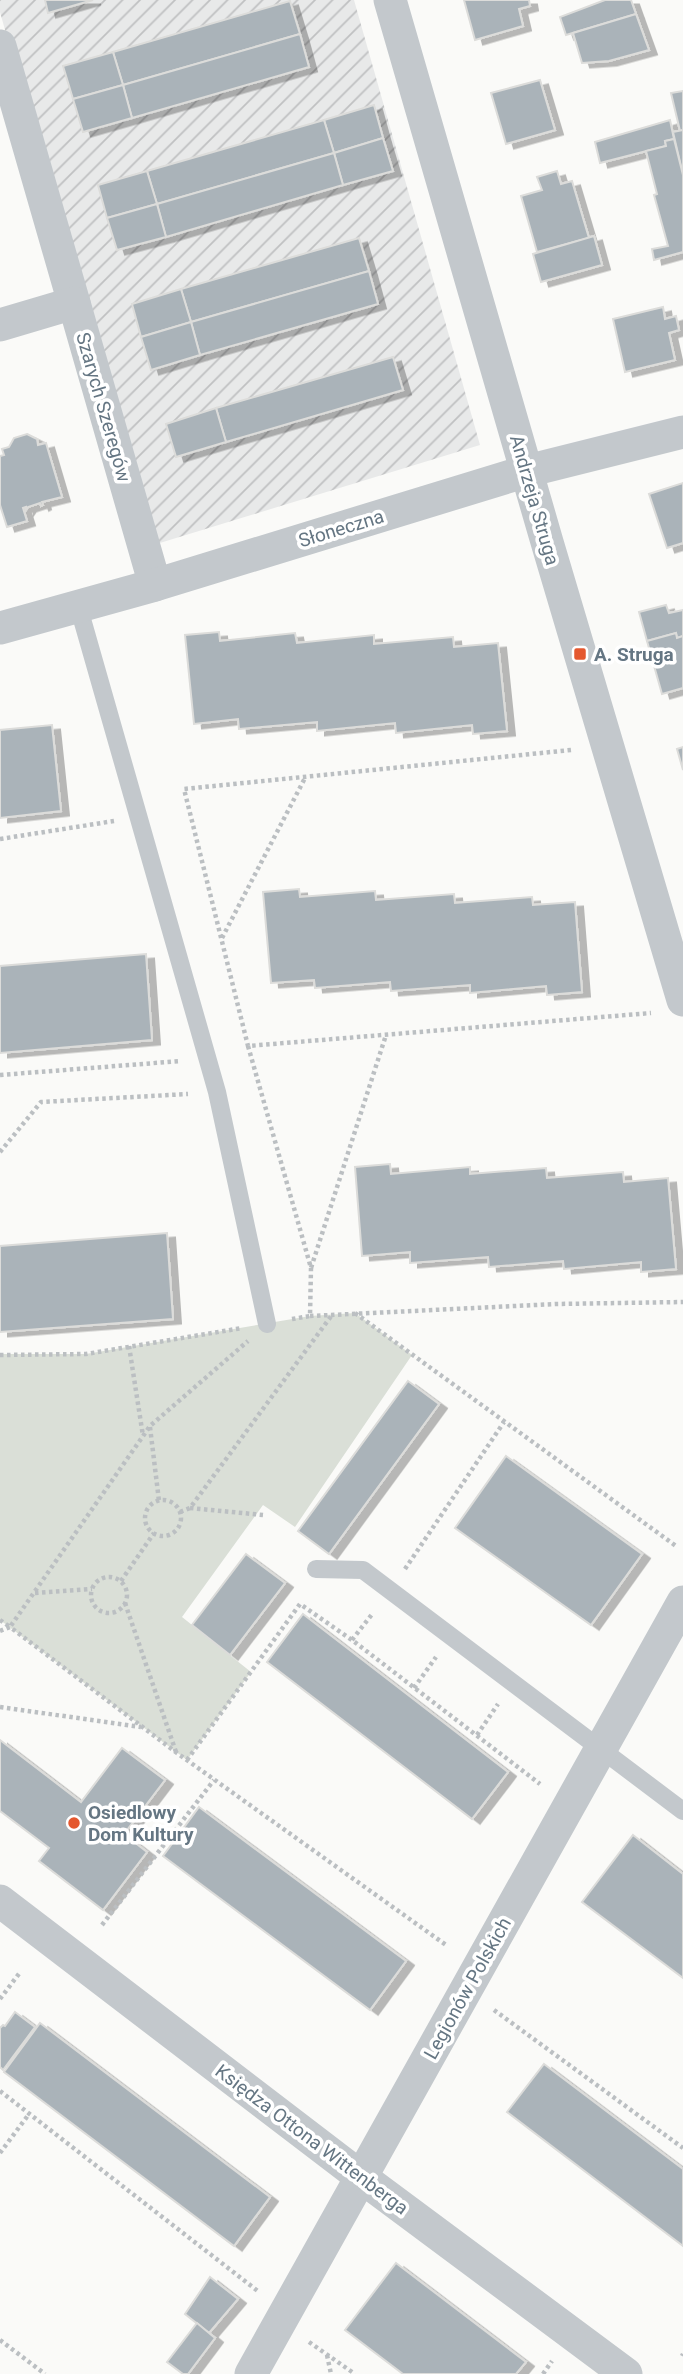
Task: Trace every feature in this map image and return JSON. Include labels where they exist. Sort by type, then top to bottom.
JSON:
[{"type":"street","name":"Andrzeja Struga","points":[[390,0],[527,471],[669,1006]]},
{"type":"street","name":"Szarych Szeregów","points":[[0,46],[155,585]]},
{"type":"street","points":[[0,325],[74,303]]},
{"type":"street","name":"Słoneczna","points":[[0,628],[155,585],[527,471],[683,432]]},
{"type":"street","name":"Legionów Polskich","points":[[251,2374],[683,1602]]},
{"type":"street","name":"Księdza Ottona Wittenberga","points":[[0,1901],[361,2177],[626,2374]]},
{"type":"lane","points":[[78,605],[217,1092],[267,1324]]},
{"type":"lane","points":[[316,1569],[363,1570],[683,1811]]},
{"type":"path","points":[[311,1268],[248,1046],[184,789],[575,750]]},
{"type":"path","points":[[222,939],[305,777]]},
{"type":"path","points":[[0,839],[139,817]]},
{"type":"path","points":[[248,1046],[386,1035],[669,1006]]},
{"type":"path","points":[[310,1315],[311,1268],[386,1035]]},
{"type":"path","points":[[0,1075],[206,1059]]},
{"type":"path","points":[[0,1152],[41,1102],[217,1092]]},
{"type":"path","points":[[0,1356],[86,1354],[310,1315],[556,1304],[683,1302]]},
{"type":"path","points":[[355,1313],[676,1546]]},
{"type":"path","points":[[190,1508],[332,1314]]},
{"type":"path","points":[[0,1631],[10,1627],[150,1426],[267,1324]]},
{"type":"path","points":[[129,1346],[143,1437]]},
{"type":"path","points":[[352,1640],[390,1591],[504,1422]]},
{"type":"path","points":[[150,1426],[159,1501]]},
{"type":"path","points":[[159,1501],[173,1503],[180,1512],[180,1523],[173,1532],[162,1535],[154,1533],[148,1527],[146,1516],[151,1505],[159,1501]]},
{"type":"path","points":[[180,1512],[190,1508],[263,1515]]},
{"type":"path","points":[[121,1581],[154,1533]]},
{"type":"path","points":[[125,1603],[114,1612],[102,1611],[94,1604],[92,1589],[97,1582],[107,1577],[121,1581],[127,1594],[125,1603],[177,1753]]},
{"type":"path","points":[[34,1593],[92,1589]]},
{"type":"path","points":[[187,1760],[300,1604],[352,1640],[541,1784]]},
{"type":"path","points":[[0,1620],[214,1780],[446,1945]]},
{"type":"path","points":[[414,1688],[451,1637]]},
{"type":"path","points":[[477,1735],[512,1683]]},
{"type":"path","points":[[0,1707],[143,1727]]},
{"type":"path","points":[[102,1925],[214,1780]]},
{"type":"path","points":[[0,1999],[21,1971]]},
{"type":"path","points":[[491,2007],[683,2148]]},
{"type":"path","points":[[0,2091],[260,2293]]},
{"type":"path","points":[[0,2153],[30,2114]]},
{"type":"path","points":[[0,2340],[45,2374]]},
{"type":"path","points":[[306,2340],[355,2374]]},
{"type":"path","points":[[327,2355],[331,2374]]},
{"type":"path","points":[[543,2374],[552,2361]]},
{"type":"shaded area","points":[[0,0],[354,0],[480,445],[150,546],[0,12]]},
{"type":"shaded area","points":[[355,1313],[412,1355],[295,1527],[263,1505],[182,1617],[251,1672],[187,1760],[0,1620],[0,1354],[86,1354],[310,1316]]},
{"type":"building","points":[[45,0],[93,0],[48,13]]},
{"type":"building","points":[[464,0],[529,0],[530,6],[519,9],[523,26],[475,40]]},
{"type":"building","points":[[605,0],[631,0],[636,14],[566,35],[560,17]]},
{"type":"building","points":[[290,1],[300,34],[123,85],[113,52]]},
{"type":"building","points":[[636,14],[649,50],[609,61],[582,63],[573,33]]},
{"type":"building","points":[[300,34],[309,67],[132,118],[123,85]]},
{"type":"building","points":[[113,52],[123,85],[73,99],[63,66]]},
{"type":"building","points":[[540,80],[555,130],[506,144],[491,93]]},
{"type":"building","points":[[123,85],[132,118],[83,132],[73,99]]},
{"type":"building","points":[[683,91],[683,130],[680,131],[671,93]]},
{"type":"building","points":[[374,105],[383,138],[334,153],[324,120]]},
{"type":"building","points":[[324,120],[334,153],[157,204],[147,171]]},
{"type":"building","points":[[670,120],[674,139],[665,141],[666,146],[600,163],[595,142]]},
{"type":"building","points":[[683,130],[683,175],[673,132]]},
{"type":"building","points":[[383,138],[393,171],[343,185],[334,153]]},
{"type":"building","points":[[674,139],[683,175],[683,252],[654,260],[652,249],[668,246],[654,195],[657,194],[646,151],[666,146],[665,141]]},
{"type":"building","points":[[334,153],[343,185],[166,237],[157,204]]},
{"type":"building","points":[[147,171],[157,204],[107,218],[98,185]]},
{"type":"building","points":[[557,171],[561,184],[572,181],[589,238],[537,252],[521,196],[542,190],[537,177]]},
{"type":"building","points":[[157,204],[166,237],[117,250],[107,218]]},
{"type":"building","points":[[594,236],[602,265],[541,282],[533,254]]},
{"type":"building","points":[[359,238],[369,271],[191,322],[181,289]]},
{"type":"building","points":[[369,271],[378,304],[200,355],[191,322]]},
{"type":"building","points":[[181,289],[191,322],[141,337],[132,304]]},
{"type":"building","points":[[663,307],[665,319],[676,316],[679,330],[669,333],[675,360],[625,372],[613,319]]},
{"type":"building","points":[[191,322],[200,355],[151,370],[141,337]]},
{"type":"building","points":[[393,357],[403,390],[226,442],[216,408]]},
{"type":"building","points":[[216,408],[226,442],[176,457],[166,424]]},
{"type":"building","points":[[27,434],[37,439],[38,445],[46,443],[62,497],[42,502],[41,506],[40,503],[26,510],[26,507],[23,508],[27,521],[7,527],[0,505],[0,456],[4,455],[2,449],[9,447],[14,438]]},
{"type":"building","points":[[683,483],[683,543],[667,548],[649,494]]},
{"type":"building","points":[[666,605],[669,613],[683,610],[683,636],[677,638],[676,633],[647,641],[639,612]]},
{"type":"building","points":[[219,632],[220,641],[295,633],[297,643],[374,635],[374,644],[453,637],[454,647],[498,643],[507,731],[473,734],[472,725],[396,733],[395,723],[317,731],[317,722],[239,729],[238,719],[194,724],[185,635]]},
{"type":"building","points":[[676,633],[677,638],[683,636],[683,688],[662,694],[647,641]]},
{"type":"building","points":[[52,725],[61,811],[0,818],[0,730]]},
{"type":"building","points":[[683,747],[683,770],[677,749]]},
{"type":"building","points":[[299,889],[300,897],[375,891],[376,900],[454,894],[455,903],[532,897],[533,905],[575,902],[582,992],[547,995],[546,986],[470,993],[470,985],[391,991],[390,982],[315,988],[314,980],[271,983],[263,892]]},
{"type":"building","points":[[146,954],[152,1040],[0,1053],[0,966]]},
{"type":"building","points":[[390,1164],[391,1174],[470,1167],[470,1174],[546,1168],[547,1178],[623,1172],[624,1182],[668,1178],[676,1269],[641,1272],[641,1262],[564,1269],[563,1261],[489,1267],[488,1257],[410,1263],[410,1252],[362,1256],[355,1167]]},
{"type":"building","points":[[167,1233],[173,1319],[0,1332],[0,1246]]},
{"type":"building","points":[[408,1381],[439,1404],[329,1554],[298,1531]]},
{"type":"building","points":[[506,1456],[642,1554],[591,1625],[455,1528]]},
{"type":"building","points":[[246,1554],[285,1583],[230,1655],[192,1625]]},
{"type":"building","points":[[303,1614],[508,1772],[472,1819],[267,1662]]},
{"type":"building","name":"Osiedlowy Dom Kultury","points":[[0,1740],[81,1802],[122,1748],[165,1780],[124,1834],[147,1852],[103,1910],[39,1861],[49,1848],[0,1811]]},
{"type":"building","points":[[199,1807],[406,1961],[370,2010],[163,1856]]},
{"type":"building","points":[[633,1835],[683,1874],[683,1978],[582,1902]]},
{"type":"building","points":[[15,2012],[35,2027],[3,2070],[0,2067],[0,2028],[5,2026]]},
{"type":"building","points":[[40,2023],[270,2197],[234,2246],[4,2072]]},
{"type":"building","points":[[544,2064],[683,2169],[683,2246],[507,2112]]},
{"type":"building","points":[[396,2263],[526,2362],[516,2374],[403,2374],[345,2330]]},
{"type":"building","points":[[210,2277],[238,2299],[209,2333],[185,2314]]},
{"type":"building","points":[[197,2323],[215,2338],[188,2374],[183,2374],[167,2362]]},
{"type":"place","name":"A. Struga","points":[[580,654]]},
{"type":"place","name":"Osiedlowy Dom Kultury","points":[[74,1823]]}]
